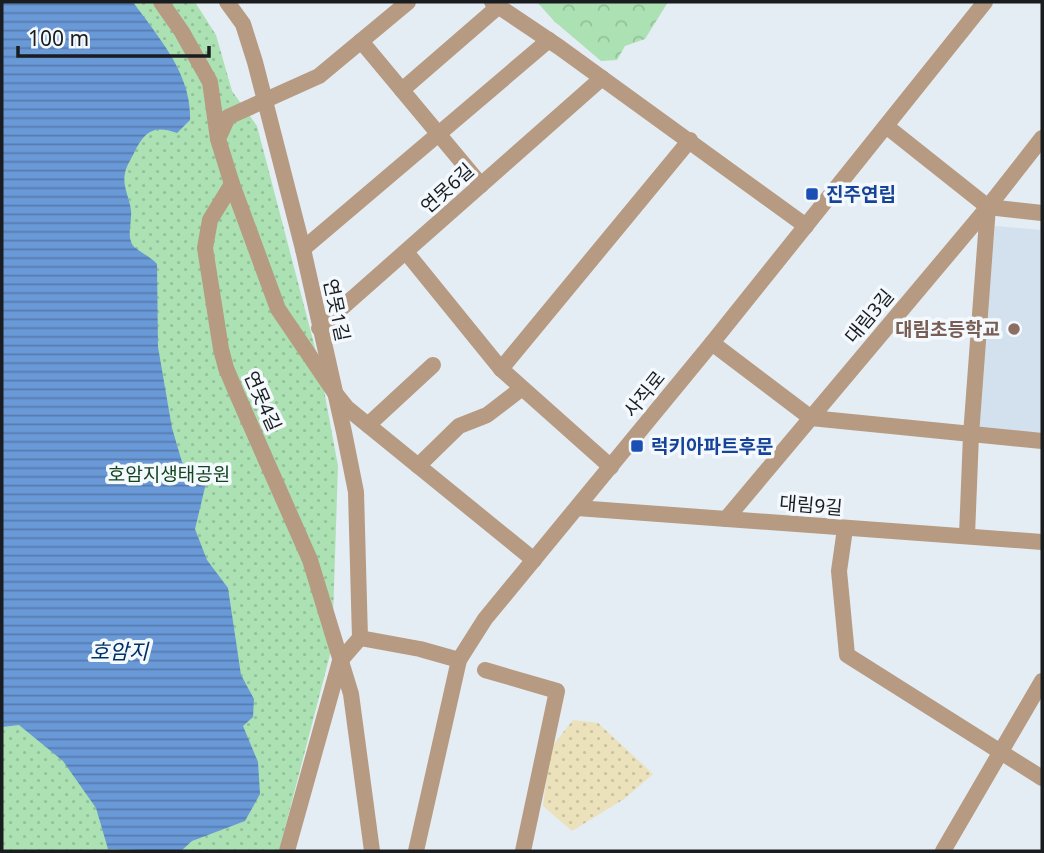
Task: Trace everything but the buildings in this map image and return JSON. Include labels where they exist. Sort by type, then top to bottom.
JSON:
[{"type":"street","points":[[161,2],[182,32],[210,82],[218,139],[278,309],[347,408],[534,560]]},
{"type":"street","name":"연못1길","points":[[227,2],[243,24],[255,62],[303,249],[356,492],[360,638]]},
{"type":"street","points":[[218,139],[228,117],[319,76],[408,2]]},
{"type":"street","name":"사직로","points":[[416,851],[459,660],[485,619],[712,343],[985,2]]},
{"type":"street","points":[[402,90],[495,4],[690,140],[806,226]]},
{"type":"street","points":[[303,249],[549,40]]},
{"type":"street","points":[[361,41],[481,185]]},
{"type":"street","name":"연못6길","points":[[319,328],[602,78]]},
{"type":"street","points":[[886,126],[988,207],[1042,213]]},
{"type":"street","name":"대림3길","points":[[726,519],[988,207],[1042,138]]},
{"type":"street","points":[[501,369],[690,140]]},
{"type":"street","name":"연못4길","points":[[232,184],[210,220],[205,248],[221,349],[236,392],[310,560],[351,694],[372,851]]},
{"type":"street","points":[[967,535],[971,435],[988,207]]},
{"type":"street","points":[[406,253],[501,369],[611,467]]},
{"type":"street","points":[[712,343],[811,418],[1042,441]]},
{"type":"street","points":[[368,425],[433,365]]},
{"type":"street","points":[[418,466],[459,426],[487,415],[521,389]]},
{"type":"street","name":"대림9길","points":[[578,508],[1042,542]]},
{"type":"street","points":[[845,528],[839,571],[847,656],[1042,778]]},
{"type":"street","points":[[288,851],[340,661],[360,638],[420,649],[459,660]]},
{"type":"street","points":[[485,670],[557,691],[523,851]]},
{"type":"street","points":[[943,851],[1042,681]]},
{"type":"shaded area","name":"대림초등학교","points":[[995,226],[1042,230],[1042,434],[977,428]]},
{"type":"green space","name":"호암지생태공원","points":[[2,2],[195,2],[216,35],[232,91],[257,126],[319,363],[338,466],[332,647],[279,851],[2,851]]},
{"type":"green space","points":[[537,2],[668,2],[645,39],[625,46],[617,60],[601,61],[554,21]]},
{"type":"sand","points":[[573,720],[598,723],[653,774],[624,799],[572,831],[543,806],[550,749]]},
{"type":"water","name":"호암지","points":[[2,2],[133,2],[172,57],[189,103],[190,120],[177,133],[156,130],[146,135],[138,145],[127,166],[125,188],[131,211],[131,240],[134,246],[157,264],[158,347],[172,428],[182,462],[207,479],[195,529],[207,560],[228,588],[241,675],[254,699],[253,717],[243,726],[258,762],[260,794],[245,821],[192,841],[181,851],[108,849],[96,808],[63,761],[19,725],[2,727]]},
{"type":"place","name":"진주연립","points":[[812,194]]},
{"type":"place","name":"대림초등학교","points":[[1014,329]]},
{"type":"place","name":"럭키아파트후문","points":[[637,446]]}]
